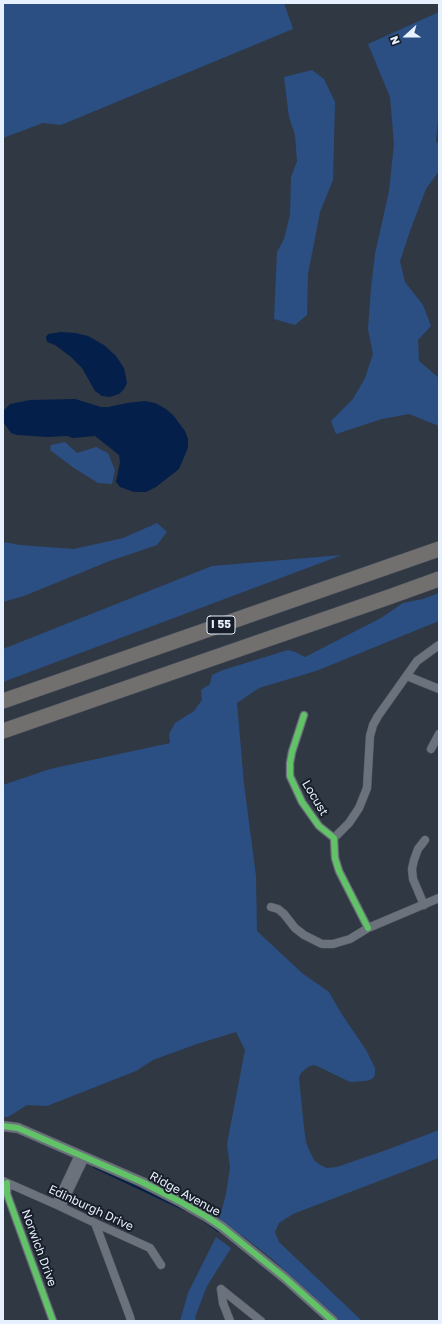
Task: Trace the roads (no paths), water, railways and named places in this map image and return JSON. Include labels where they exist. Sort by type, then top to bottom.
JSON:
[{"type":"highway","name":"I 55","points":[[3,701],[439,549]]},
{"type":"highway","name":"I 55","points":[[3,731],[439,579]]},
{"type":"street","points":[[368,928],[339,872],[335,858],[334,838],[349,822],[359,808],[367,788],[370,736],[378,716],[417,662],[439,645]]},
{"type":"street","points":[[407,676],[439,689]]},
{"type":"street","name":"Locust","points":[[304,715],[292,752],[290,776],[302,802],[314,820],[334,838]]},
{"type":"street","points":[[431,749],[439,734]]},
{"type":"street","points":[[424,840],[418,849],[412,869],[413,879],[424,905]]},
{"type":"street","points":[[271,907],[278,909],[284,914],[295,928],[304,935],[322,944],[333,944],[350,939],[368,928],[439,898]]},
{"type":"street","name":"Ridge Avenue","points":[[3,1126],[18,1128],[142,1182],[207,1217],[222,1227],[285,1278],[333,1321]]},
{"type":"street","points":[[58,1205],[82,1156]]},
{"type":"street","name":"Edinburgh Drive","points":[[5,1182],[150,1248],[161,1265]]},
{"type":"street","name":"Norwich Drive","points":[[5,1182],[7,1194],[53,1321]]},
{"type":"street","points":[[95,1223],[131,1321]]},
{"type":"street","points":[[230,1321],[223,1303],[221,1289],[261,1321]]},
{"type":"waterway","points":[[94,1167],[185,1210]]},
{"type":"waterway","points":[[203,1220],[218,1231]]}]
